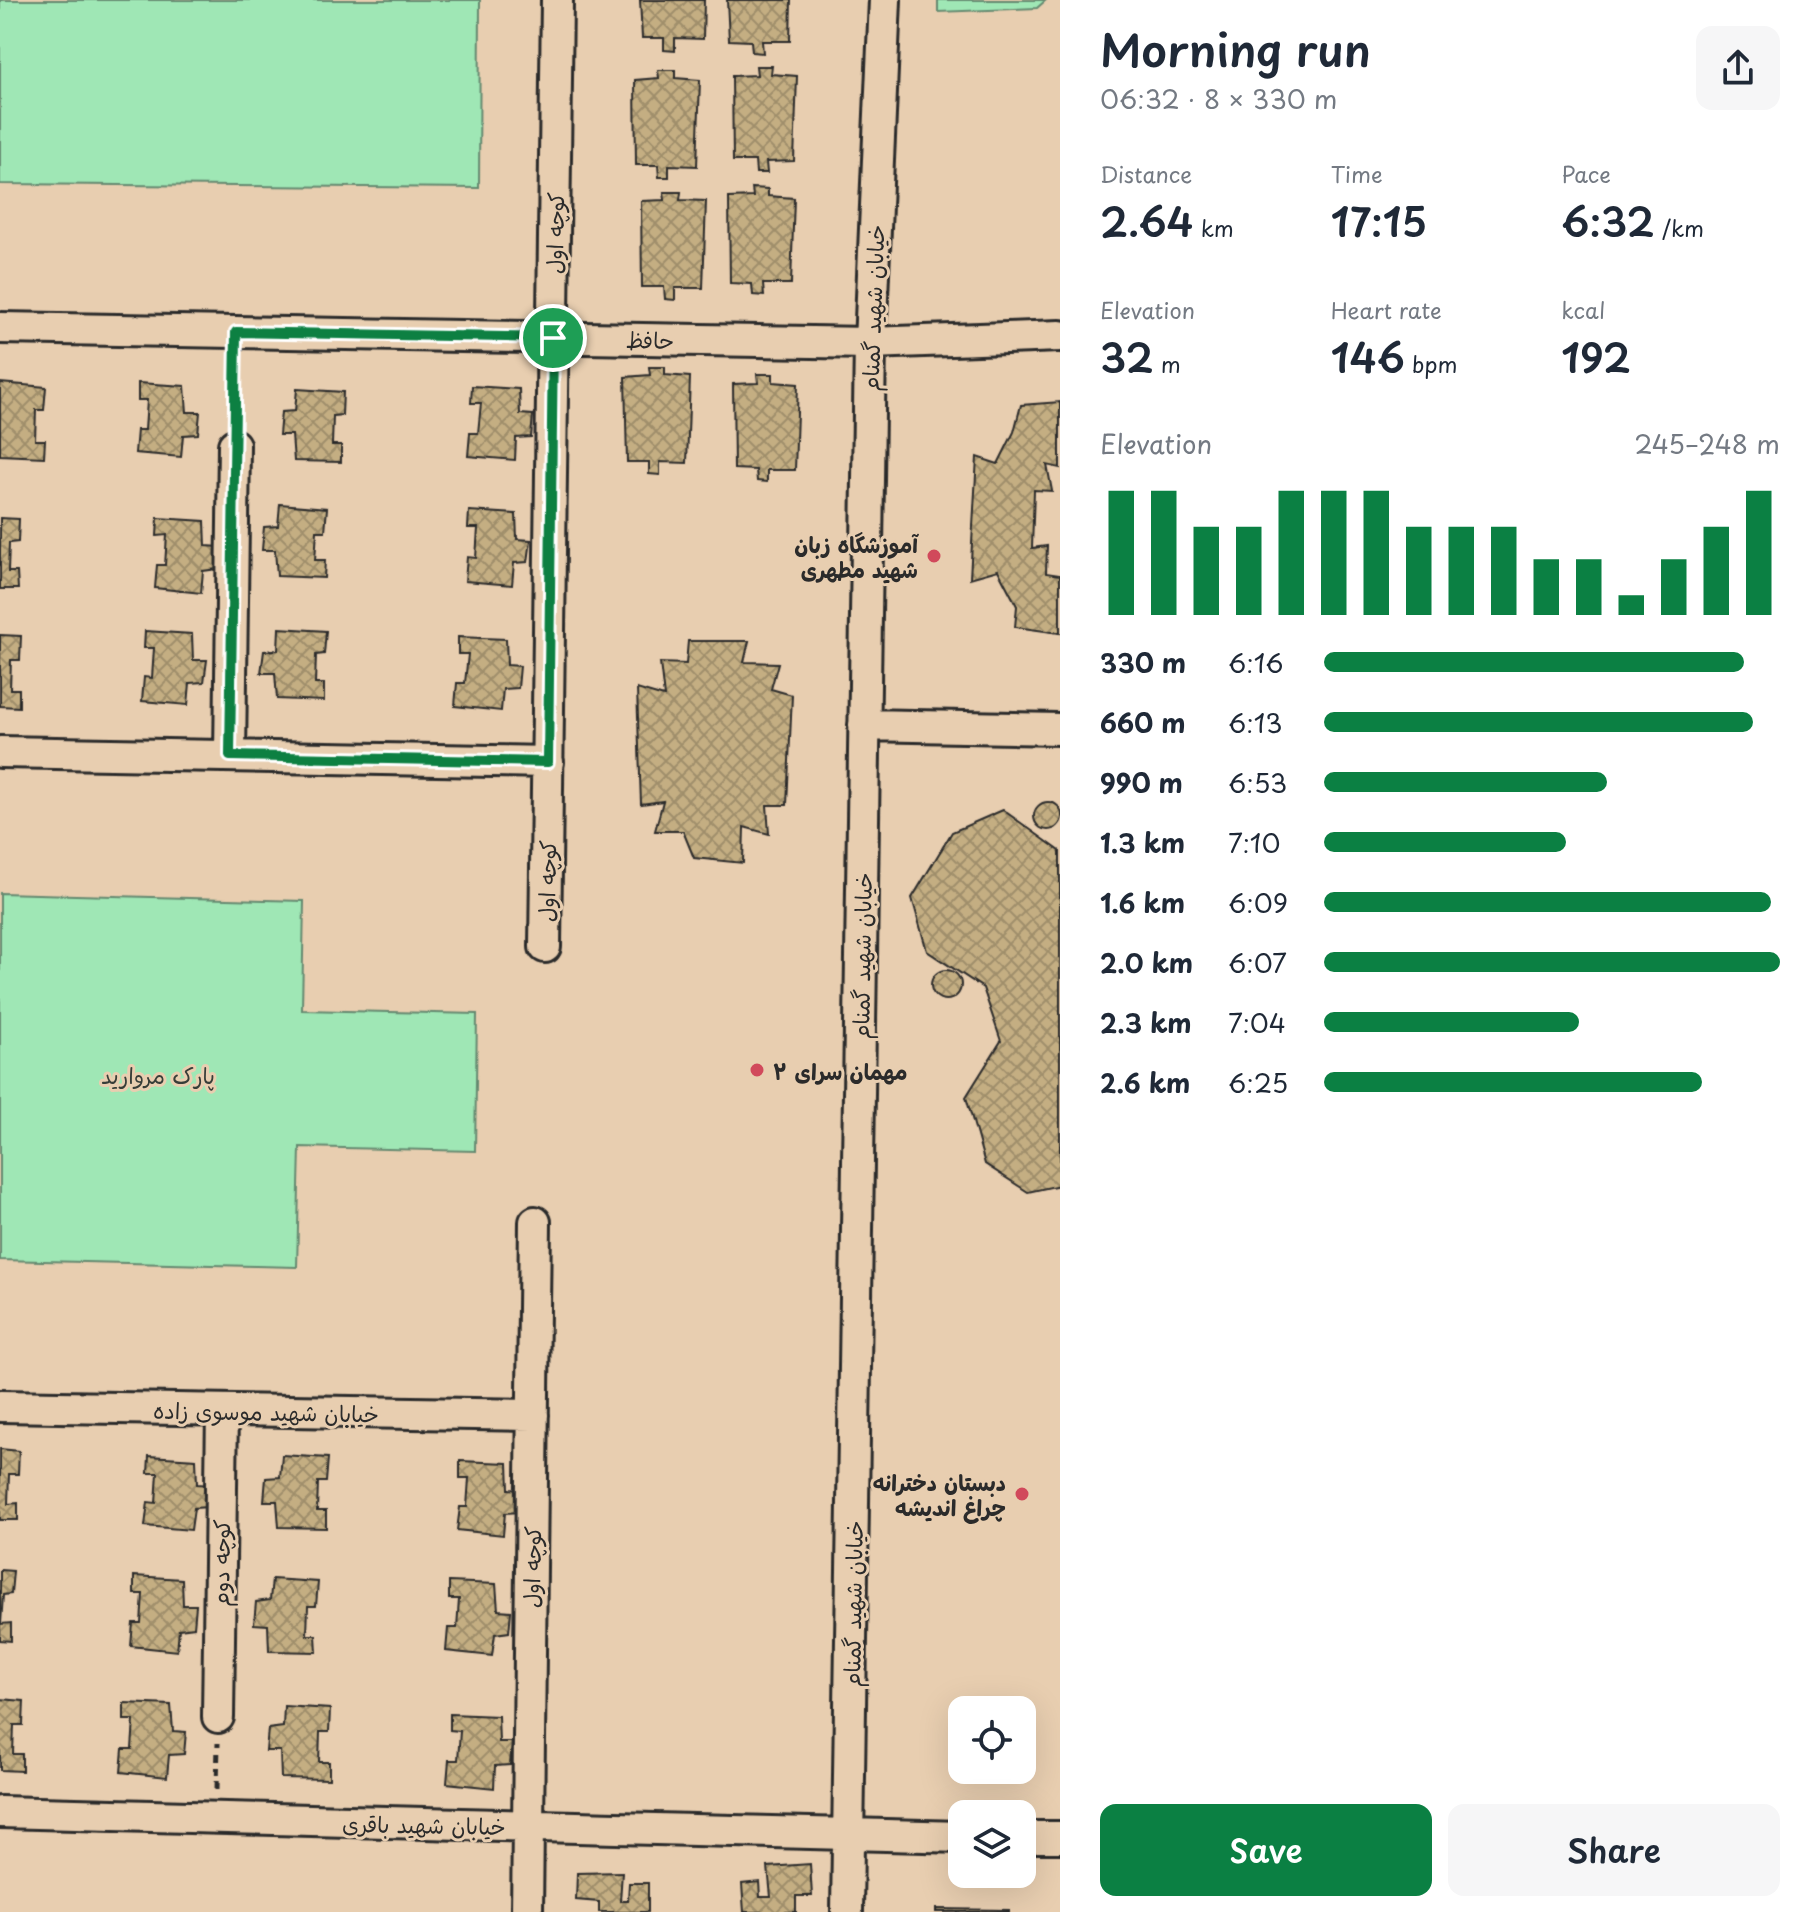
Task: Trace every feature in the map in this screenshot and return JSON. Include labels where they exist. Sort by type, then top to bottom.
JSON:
[{"type":"street","name":"کوچه اول","points":[[545,947],[557,0]]},
{"type":"street","name":"خیابان شهید گمنام","points":[[847,1912],[870,343],[885,0]]},
{"type":"street","name":"حافظ","points":[[0,328],[870,343],[1060,336]]},
{"type":"street","points":[[230,756],[234,445]]},
{"type":"street","points":[[864,725],[1060,729]]},
{"type":"street","points":[[0,752],[548,762]]},
{"type":"street","name":"کوچه اول","points":[[527,1912],[535,1222]]},
{"type":"street","name":"خیابان شهید موسوی زاده","points":[[0,1406],[533,1415]]},
{"type":"street","name":"کوچه دوم","points":[[218,1717],[222,1410]]},
{"type":"street","name":"خیابان شهید باقری","points":[[0,1812],[948,1837]]},
{"type":"street","points":[[1036,1837],[1060,1837]]},
{"type":"path","points":[[234,445],[236,332]]},
{"type":"path","points":[[216,1818],[218,1717]]},
{"type":"green space","points":[[0,0],[480,0],[479,188],[0,184]]},
{"type":"green space","points":[[938,0],[1046,0],[1037,8],[938,12]]},
{"type":"green space","name":"پارک مروارید","points":[[0,893],[304,901],[302,1010],[477,1014],[475,1151],[300,1147],[297,1267],[0,1260]]},
{"type":"building","points":[[640,0],[704,0],[703,39],[675,38],[675,51],[664,50],[664,38],[642,38]]},
{"type":"building","points":[[727,0],[791,0],[790,41],[762,41],[763,53],[752,52],[751,41],[729,40]]},
{"type":"building","points":[[756,66],[772,66],[771,74],[797,76],[794,161],[766,162],[767,173],[756,173],[755,161],[733,161],[732,76],[757,75]]},
{"type":"building","points":[[658,70],[675,70],[675,78],[700,80],[697,166],[669,165],[669,177],[659,177],[658,165],[636,165],[635,80],[659,78]]},
{"type":"building","points":[[752,188],[768,189],[768,196],[794,198],[791,284],[763,284],[764,296],[753,295],[752,284],[730,283],[729,198],[753,197]]},
{"type":"building","points":[[664,192],[681,192],[680,200],[706,201],[703,288],[675,288],[675,300],[665,299],[664,287],[642,287],[641,201],[665,200]]},
{"type":"building","points":[[649,367],[665,367],[665,375],[690,377],[687,463],[660,462],[660,475],[649,474],[649,462],[627,462],[625,377],[650,375]]},
{"type":"building","points":[[757,374],[773,374],[773,382],[798,384],[795,470],[767,470],[767,482],[757,481],[756,470],[734,469],[733,384],[758,383]]},
{"type":"building","points":[[0,383],[46,387],[44,410],[36,410],[35,440],[45,440],[44,457],[0,455]]},
{"type":"building","points":[[138,383],[185,386],[187,412],[200,412],[198,434],[183,435],[181,457],[135,453],[137,430],[145,430],[147,400],[138,400]]},
{"type":"building","points":[[472,386],[519,389],[520,414],[533,415],[531,437],[516,438],[515,460],[468,456],[470,433],[478,433],[481,403],[471,403]]},
{"type":"building","points":[[297,389],[343,392],[342,415],[333,416],[332,445],[341,445],[341,462],[294,461],[292,435],[279,435],[281,412],[295,411]]},
{"type":"building","points":[[1060,402],[1060,468],[1047,465],[1052,491],[1034,490],[1032,548],[1047,546],[1046,573],[1060,575],[1060,633],[1015,627],[1017,606],[998,570],[970,578],[977,457],[998,464],[1014,432],[1021,405]]},
{"type":"building","points":[[280,504],[327,508],[325,531],[317,531],[315,560],[325,560],[324,578],[277,576],[275,550],[262,550],[264,527],[278,526]]},
{"type":"building","points":[[469,511],[516,514],[517,539],[531,540],[528,562],[514,563],[512,585],[465,581],[467,557],[476,558],[478,528],[468,528]]},
{"type":"building","points":[[0,518],[19,519],[18,542],[9,543],[8,572],[17,572],[18,589],[0,589]]},
{"type":"building","points":[[158,518],[205,521],[206,546],[220,547],[217,569],[203,571],[201,593],[155,588],[157,565],[165,565],[167,535],[157,536]]},
{"type":"building","points":[[279,628],[326,631],[324,654],[316,655],[315,684],[324,684],[324,701],[277,699],[275,673],[261,673],[264,651],[278,650]]},
{"type":"building","points":[[145,631],[192,634],[193,660],[207,660],[204,682],[190,683],[188,705],[142,701],[144,677],[152,678],[154,648],[144,648]]},
{"type":"building","points":[[0,635],[21,636],[20,660],[11,660],[10,689],[19,689],[19,707],[0,706]]},
{"type":"building","points":[[458,637],[506,639],[507,665],[520,666],[518,688],[503,689],[501,711],[455,706],[457,683],[465,683],[468,654],[458,654]]},
{"type":"building","points":[[688,641],[749,641],[744,662],[778,663],[771,689],[792,695],[787,805],[767,805],[769,834],[744,827],[743,863],[694,858],[683,831],[655,831],[663,801],[641,804],[637,689],[664,697],[660,663],[686,664]]},
{"type":"building","points":[[1048,802],[1058,806],[1058,826],[1048,830],[1038,826],[1034,816],[1038,806]]},
{"type":"building","points":[[1003,810],[1060,851],[1060,1185],[1028,1192],[985,1164],[966,1097],[1001,1041],[983,988],[927,951],[912,898],[952,832]]},
{"type":"building","points":[[946,970],[952,971],[960,979],[960,991],[952,999],[946,1000],[940,999],[932,991],[931,985],[932,979],[940,971]]},
{"type":"building","points":[[0,1449],[19,1451],[18,1474],[9,1474],[8,1504],[18,1503],[18,1520],[0,1520]]},
{"type":"building","points":[[282,1455],[328,1458],[326,1482],[318,1482],[317,1511],[326,1511],[326,1528],[279,1527],[277,1501],[264,1501],[266,1478],[280,1477]]},
{"type":"building","points":[[149,1456],[196,1459],[197,1484],[211,1485],[208,1507],[194,1508],[191,1530],[145,1526],[148,1502],[156,1503],[158,1473],[148,1473]]},
{"type":"building","points":[[460,1461],[508,1463],[509,1489],[522,1490],[520,1512],[505,1513],[503,1535],[457,1530],[460,1507],[467,1507],[469,1478],[460,1478]]},
{"type":"building","points":[[0,1570],[13,1571],[11,1594],[3,1595],[1,1624],[11,1623],[11,1641],[0,1640]]},
{"type":"building","points":[[134,1576],[182,1579],[183,1605],[196,1605],[194,1627],[179,1629],[177,1651],[131,1646],[133,1623],[141,1623],[143,1594],[134,1594]]},
{"type":"building","points":[[272,1579],[318,1582],[316,1606],[308,1606],[307,1635],[316,1635],[317,1652],[269,1651],[268,1625],[254,1624],[256,1602],[270,1600]]},
{"type":"building","points":[[449,1582],[496,1584],[498,1610],[511,1611],[509,1632],[495,1634],[492,1656],[446,1651],[448,1628],[457,1628],[459,1599],[449,1599]]},
{"type":"building","points":[[0,1699],[24,1701],[23,1725],[14,1725],[13,1754],[22,1754],[22,1771],[0,1770]]},
{"type":"building","points":[[124,1703],[171,1705],[173,1731],[186,1732],[184,1754],[169,1755],[167,1777],[121,1772],[123,1749],[132,1749],[134,1720],[124,1720]]},
{"type":"building","points":[[284,1706],[330,1709],[329,1732],[320,1732],[319,1762],[329,1762],[329,1779],[281,1778],[280,1751],[266,1751],[268,1729],[283,1727]]},
{"type":"building","points":[[450,1714],[498,1716],[499,1742],[512,1742],[510,1765],[495,1766],[494,1788],[447,1783],[449,1760],[458,1760],[460,1731],[450,1730]]},
{"type":"building","points":[[810,1864],[812,1896],[796,1896],[796,1912],[744,1912],[742,1884],[759,1882],[760,1897],[771,1897],[768,1867]]},
{"type":"building","points":[[622,1872],[620,1901],[628,1900],[629,1883],[648,1883],[648,1912],[599,1912],[599,1902],[576,1900],[577,1873]]},
{"type":"building","points":[[936,1909],[1009,1910],[1009,1912],[936,1912]]},
{"type":"place","name":"آموزشگاه زبان شهید مطهری","points":[[934,556]]},
{"type":"place","name":"مهمان سرای ۲","points":[[757,1070]]},
{"type":"place","name":"دبستان دخترانه چراغ اندیشه","points":[[1022,1494]]},
{"type":"route","points":[[236,332],[553,338],[548,762],[230,756],[236,332]]}]
